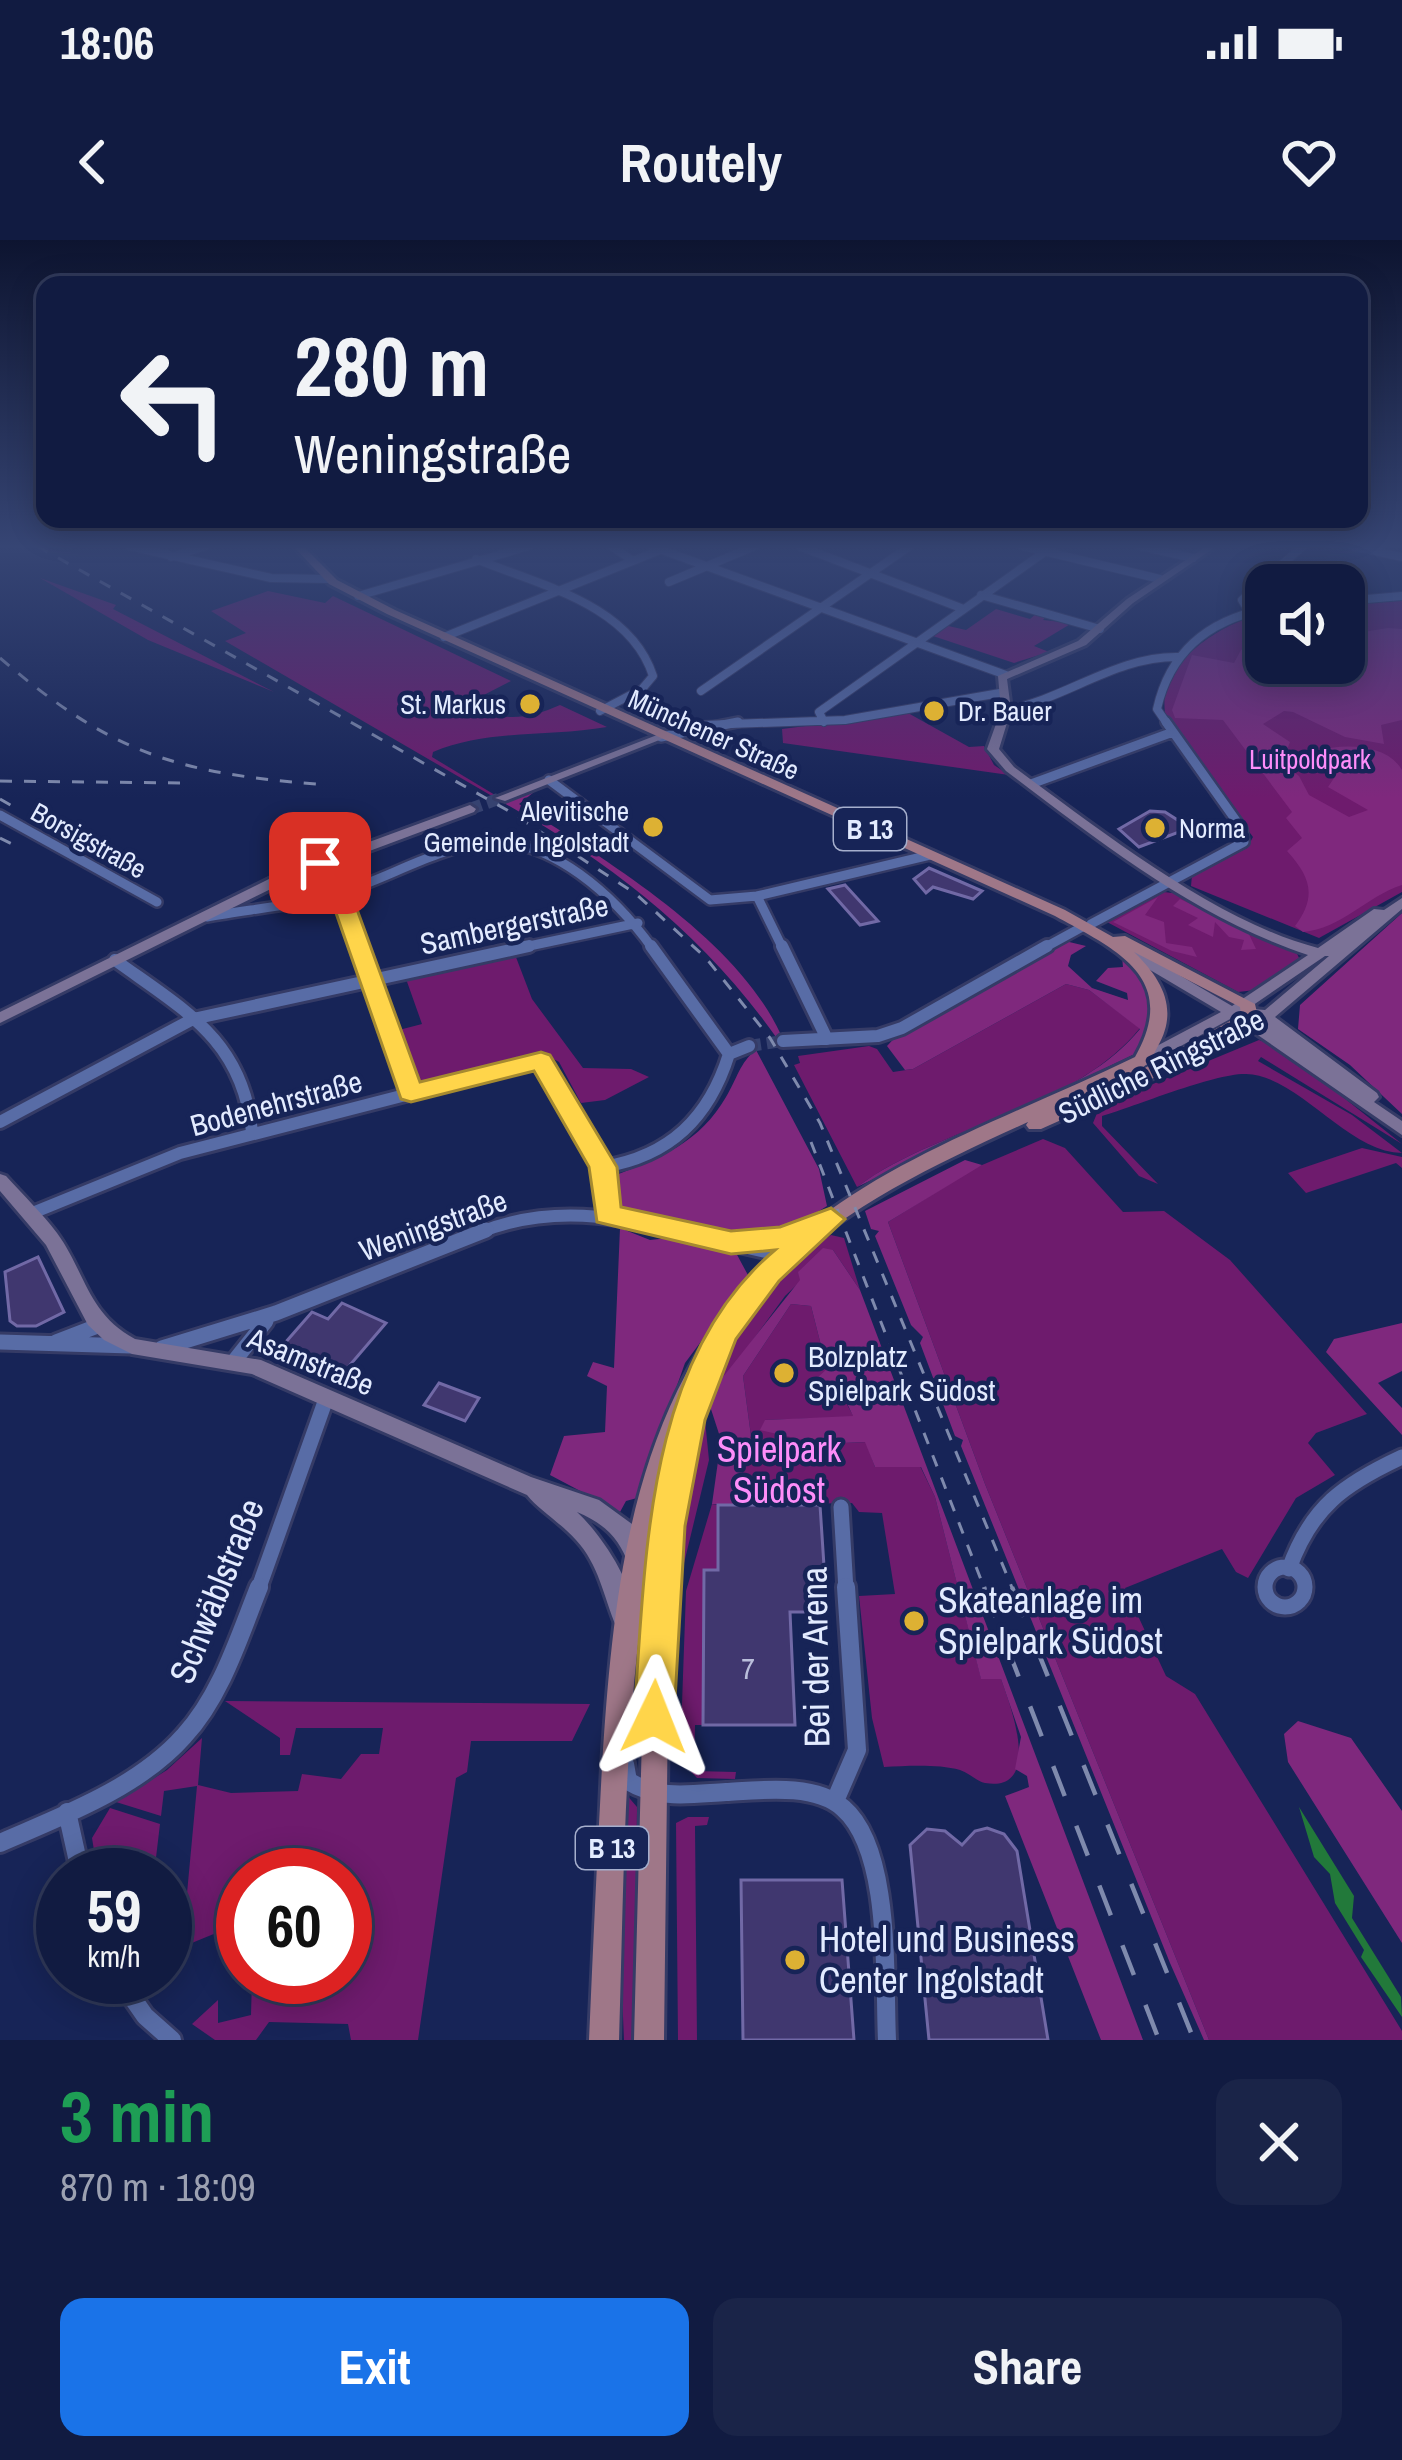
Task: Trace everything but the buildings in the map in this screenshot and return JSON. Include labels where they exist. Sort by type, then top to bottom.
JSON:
[{"type":"main road","name":"Münchener Straße","points":[[429,630],[600,711],[1088,925],[1250,1016]]},
{"type":"main road","name":"Münchener Straße","points":[[1088,925],[1107,939]]},
{"type":"main road","name":"B 13","points":[[1107,939],[1141,967],[1163,1006],[1156,1040],[1141,1070]]},
{"type":"main road","name":"B 13","points":[[1141,1070],[1250,1016]]},
{"type":"main road","name":"Südliche Ringstraße","points":[[604,2040],[618,1710],[635,1549],[664,1436],[698,1362],[759,1284],[831,1219],[957,1152],[1050,1120],[1141,1070]]},
{"type":"main road","name":"Südliche Ringstraße","points":[[649,2040],[657,1623],[683,1437],[722,1333]]},
{"type":"street","points":[[444,637],[461,630]]},
{"type":"street","points":[[600,711],[642,689],[653,668],[622,630]]},
{"type":"street","points":[[701,691],[787,630]]},
{"type":"street","points":[[878,630],[1006,675],[1067,651],[1098,630]]},
{"type":"street","points":[[824,722],[819,712],[934,630]]},
{"type":"street","points":[[783,1042],[878,1036],[902,1028],[1245,838],[1157,709],[1178,657],[1204,630]]},
{"type":"street","points":[[1006,710],[1032,706],[1156,656],[1178,657]]},
{"type":"street","points":[[1006,675],[1000,693],[1006,710],[993,749],[1031,784],[1171,882],[1329,952]]},
{"type":"street","points":[[501,798],[689,728],[824,722],[952,695],[1000,693]]},
{"type":"street","points":[[1031,784],[1173,732]]},
{"type":"street","points":[[549,781],[710,900],[757,896],[929,855]]},
{"type":"street","points":[[0,1015],[320,863],[470,809]]},
{"type":"street","name":"Borsigstraße","points":[[0,815],[157,902]]},
{"type":"street","points":[[194,920],[340,893],[500,838],[571,869],[638,923],[729,1054]]},
{"type":"street","points":[[320,863],[340,893],[411,1093]]},
{"type":"street","points":[[757,896],[827,1040]]},
{"type":"street","name":"Südliche Ringstraße","points":[[1250,1016],[1329,952],[1402,902]]},
{"type":"street","name":"Sambergerstraße","points":[[0,1122],[193,1019],[638,923]]},
{"type":"street","name":"Münchener Straße","points":[[1107,939],[1250,1016]]},
{"type":"street","points":[[115,960],[231,1053],[244,1073],[252,1132]]},
{"type":"street","points":[[1250,1016],[1402,1129]]},
{"type":"street","points":[[729,1054],[749,1046]]},
{"type":"street","points":[[607,1214],[603,1167],[658,1153],[686,1134],[716,1094],[729,1054]]},
{"type":"street","name":"Bodenehrstraße","points":[[30,1214],[142,1166],[252,1132],[541,1060],[603,1167]]},
{"type":"street","name":"Asamstraße","points":[[0,1180],[61,1255],[100,1325],[133,1346],[235,1360],[608,1516],[635,1549]]},
{"type":"street","name":"Weningstraße","points":[[162,1348],[276,1313],[495,1226],[542,1216],[607,1214],[786,1256]]},
{"type":"street","name":"Weningstraße","points":[[737,1245],[783,1238],[831,1219]]},
{"type":"street","points":[[737,1245],[758,1268],[759,1284]]},
{"type":"street","points":[[235,1360],[276,1313]]},
{"type":"street","points":[[43,1344],[100,1325]]},
{"type":"street","points":[[0,1342],[133,1346]]},
{"type":"street","name":"Schwäblstraße","points":[[0,1843],[142,1771],[203,1713],[326,1399]]},
{"type":"street","points":[[1288,1569],[1304,1523],[1325,1495],[1402,1456]]},
{"type":"street","name":"Asamstraße","points":[[526,1485],[591,1535],[614,1577],[625,1622]]},
{"type":"street","name":"Bei der Arena","points":[[835,1801],[857,1750],[842,1507]]},
{"type":"street","points":[[635,1549],[657,1623]]},
{"type":"street","name":"Südliche Ringstraße","points":[[618,1710],[628,1781],[651,1795]]},
{"type":"street","points":[[651,1795],[806,1795],[835,1801],[859,1822],[873,1861],[887,2040]]},
{"type":"street","points":[[68,1812],[75,1848]]},
{"type":"street","points":[[136,2004],[172,2040]]},
{"type":"green space","points":[[131,630],[154,630],[274,692]]},
{"type":"green space","points":[[241,630],[404,630],[511,681],[476,699],[482,703],[475,707],[517,717],[560,705],[607,727],[497,737],[433,752],[432,757],[492,796],[225,641],[246,633]]},
{"type":"green space","points":[[939,630],[1060,630],[1034,646],[1049,652],[1014,663],[933,636]]},
{"type":"green space","name":"Luitpoldpark","points":[[1223,630],[1245,630],[1245,684],[1365,684],[1365,630],[1402,630],[1402,892],[1319,938],[1191,886],[1192,875],[1247,848],[1253,837],[1167,721],[1169,682],[1179,665]]},
{"type":"green space","points":[[908,713],[969,747],[984,746],[994,765],[1009,775],[783,743],[782,729]]},
{"type":"green space","points":[[1164,892],[1180,894],[1295,949],[1299,958],[1255,990],[1238,992],[1107,922]]},
{"type":"green space","points":[[514,952],[532,999],[583,1068],[631,1069],[649,1077],[605,1100],[581,1103],[559,1062],[545,1054],[422,1086],[413,1080],[395,1031],[422,1024],[405,976]]},
{"type":"green space","points":[[1066,984],[1089,990],[1140,1028],[1079,1079],[928,1147],[857,1187],[794,1065],[800,1063],[798,1056],[869,1046],[877,1049],[893,1072],[913,1069]]},
{"type":"green space","points":[[1259,1040],[1280,1047],[1402,1144],[1261,1057],[1258,1061],[1352,1115],[1402,1153],[1362,1140],[1285,1087],[1246,1074],[1196,1084],[1102,1116],[1102,1126],[1158,1184],[1139,1176],[1093,1123],[1100,1106]]},
{"type":"green space","points":[[1043,1139],[1065,1148],[1123,1212],[1164,1211],[1230,1260],[1367,1414],[1316,1433],[1308,1443],[1335,1475],[1296,1498],[1248,1578],[1236,1572],[1222,1549],[1125,1588],[1166,1676],[1195,1694],[1402,2031],[1402,2040],[1209,2040],[985,1484],[888,1222],[975,1168]]},
{"type":"green space","points":[[1362,1148],[1402,1157],[1402,1168],[1396,1163],[1306,1193],[1288,1173]]},
{"type":"green space","points":[[831,1235],[844,1238],[860,1290],[833,1250],[785,1296],[707,1403],[726,1354],[754,1308],[790,1267]]},
{"type":"green space","name":"Skateanlage im Spielpark Südost","points":[[791,1304],[811,1306],[827,1369],[854,1417],[765,1420],[821,1444],[866,1442],[875,1467],[920,1466],[935,1497],[981,1678],[1001,1679],[1015,1726],[1018,1761],[1014,1774],[1003,1782],[985,1783],[942,1767],[884,1767],[872,1718],[859,1596],[895,1594],[882,1513],[859,1512],[852,1503],[740,1505],[744,1449],[751,1436],[743,1376]]},
{"type":"green space","points":[[705,1420],[709,1460],[678,1588],[668,1657],[669,1586],[694,1424]]},
{"type":"green space","points":[[712,1504],[718,1505],[718,1570],[704,1571],[703,1725],[695,1725],[694,1771],[736,1772],[735,1779],[697,1778],[680,1760],[686,1591]]},
{"type":"green space","points":[[225,1701],[590,1704],[572,1741],[471,1741],[467,1772],[456,1778],[418,2040],[351,2040],[348,2024],[269,2022],[256,2040],[215,2040],[192,2024],[216,2002],[218,2023],[251,2015],[251,2004],[372,2004],[372,1848],[216,1848],[216,1933],[192,1943],[191,1848],[197,1786],[164,1791],[161,1816],[116,1802],[167,1770],[202,1738],[198,1785],[231,1793],[298,1791],[302,1774],[341,1779],[361,1754],[379,1754],[383,1728],[296,1728],[290,1755],[280,1755],[280,1738]]},
{"type":"green space","points":[[625,1793],[637,1807],[636,2040],[624,2040],[620,1947]]},
{"type":"green space","points":[[110,1808],[160,1824],[157,1848],[94,1848],[92,1838]]},
{"type":"green space","points":[[688,1817],[709,1817],[707,1825],[695,1826],[697,2040],[678,2040],[676,1823]]},
{"type":"shaded area","points":[[1402,630],[1402,720],[1381,725],[1384,744],[1345,737],[1293,712],[1284,711],[1263,724],[1290,742],[1282,763],[1299,776],[1309,795],[1349,817],[1368,810],[1328,787],[1338,772],[1317,757],[1317,751],[1340,747],[1376,750],[1402,770],[1402,885],[1317,930],[1303,932],[1295,926],[1306,906],[1308,887],[1287,851],[1302,838],[1286,818],[1292,812],[1223,720],[1175,718],[1172,710],[1192,655],[1234,663],[1245,648],[1245,684],[1365,684],[1365,632]]},
{"type":"shaded area","points":[[534,792],[519,804],[629,877],[702,935],[762,1001],[782,1037],[776,1037],[717,965],[651,903],[580,849],[502,802]]},
{"type":"shaded area","points":[[1158,897],[1145,915],[1164,922],[1166,943],[1192,947],[1197,957],[1172,951],[1113,922]]},
{"type":"shaded area","points":[[1180,899],[1247,930],[1256,949],[1241,950],[1244,940],[1229,937],[1215,922],[1213,937],[1188,925],[1198,918],[1173,906]]},
{"type":"shaded area","points":[[1402,913],[1402,1114],[1350,1065],[1298,1029],[1300,1005]]},
{"type":"shaded area","points":[[1065,941],[1086,946],[1071,955],[1068,966],[1092,988],[1128,1000],[1127,993],[1096,981],[1108,968],[1123,967],[1122,957],[1148,982],[1157,1010],[1139,1052],[1051,1094],[1113,1056],[1140,1029],[1089,990],[1066,984],[913,1069],[905,1070],[887,1046],[902,1030]]},
{"type":"shaded area","points":[[756,1050],[819,1169],[827,1206],[774,1229],[749,1233],[698,1230],[617,1212],[613,1176],[663,1155],[704,1126]]},
{"type":"shaded area","points":[[1034,1102],[857,1187],[927,1148]]},
{"type":"shaded area","points":[[965,1160],[982,1165],[888,1222],[985,1484],[1209,2040],[1204,2040],[1170,1963],[961,1446],[963,1440],[955,1436],[920,1343],[923,1337],[911,1325],[875,1236],[879,1231],[871,1229],[865,1211]]},
{"type":"shaded area","points":[[620,1228],[650,1240],[687,1236],[735,1251],[749,1277],[685,1363],[637,1498],[626,1501],[620,1512],[550,1475],[564,1436],[605,1432],[607,1386],[587,1376],[593,1362],[614,1368]]},
{"type":"shaded area","points":[[823,1248],[833,1250],[860,1290],[1143,2040],[1101,2040],[1005,1796],[1029,1787],[1027,1776],[1015,1769],[1021,1737],[1001,1679],[981,1679],[935,1497],[921,1467],[875,1467],[865,1442],[821,1444],[760,1430],[765,1420],[853,1416],[845,1399],[821,1391],[817,1378],[827,1369],[811,1306],[791,1304],[743,1376],[751,1436],[744,1449],[740,1505],[712,1504],[721,1440],[709,1403],[723,1377],[800,1280],[798,1272]]},
{"type":"shaded area","points":[[1402,1323],[1402,1371],[1378,1383],[1402,1408],[1402,1435],[1326,1352],[1334,1339]]},
{"type":"shaded area","points":[[1298,1721],[1351,1738],[1402,1811],[1402,1943],[1288,1762],[1284,1734]]},
{"type":"shaded area","points":[[1299,1807],[1354,1896],[1352,1918],[1401,1997],[1402,2017],[1361,1957],[1364,1950],[1335,1903],[1330,1874],[1314,1857]]},
{"type":"tunnel","points":[[470,809],[501,798]]},
{"type":"tunnel","points":[[749,1046],[783,1041]]},
{"type":"railway","points":[[187,630],[507,810],[636,894],[706,958],[770,1038],[820,1123],[1013,1590]]},
{"type":"railway","points":[[0,658],[76,716],[146,752],[223,773],[317,784]]},
{"type":"railway","points":[[0,781],[185,783]]},
{"type":"railway","points":[[0,799],[14,807]]},
{"type":"railway","points":[[0,838],[16,846]]},
{"type":"railway","points":[[811,1142],[985,1590]]},
{"type":"railway","points":[[984,1587],[1159,2040]]},
{"type":"railway","points":[[1012,1587],[1194,2040]]},
{"type":"place","name":"St. Markus","points":[[530,704]]},
{"type":"place","name":"Dr. Bauer","points":[[934,711]]},
{"type":"place","name":"Alevitische Gemeinde Ingolstadt","points":[[653,827]]},
{"type":"place","name":"Norma","points":[[1155,828]]},
{"type":"place","name":"Bolzplatz Spielpark Südost","points":[[784,1373]]},
{"type":"place","name":"Skateanlage im Spielpark Südost","points":[[914,1621]]},
{"type":"place","name":"Hotel und Business Center Ingolstadt","points":[[795,1960]]},
{"type":"route","points":[[320,863],[340,893],[411,1093],[541,1060],[551,1070],[603,1167],[607,1214],[731,1242],[783,1238],[831,1219],[768,1273],[722,1333],[688,1420],[667,1526],[654,1717]]},
{"type":"park label","name":"Spielpark Südost","points":[[779,1470]]}]
